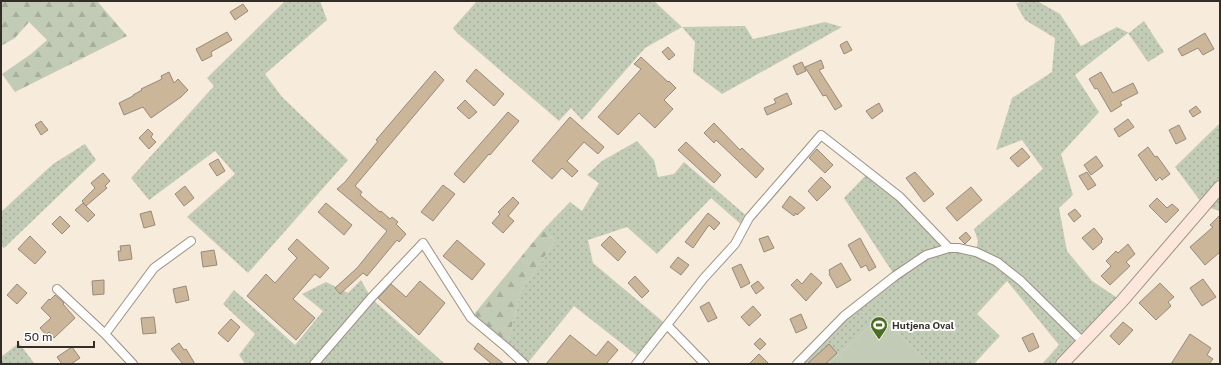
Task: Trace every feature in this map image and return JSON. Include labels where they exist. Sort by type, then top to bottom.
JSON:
[{"type":"main road","points":[[1062,364],[1082,341],[1122,301],[1220,187]]},
{"type":"street","points":[[636,364],[704,278],[735,244],[749,218],[821,135],[900,198],[949,248]]},
{"type":"street","points":[[105,334],[154,268],[191,241]]},
{"type":"street","points":[[314,364],[371,298],[423,243],[471,318],[524,364]]},
{"type":"street","points":[[797,364],[844,316],[895,276],[926,255],[949,248],[958,248],[976,252],[997,262],[1021,281],[1082,341]]},
{"type":"street","points":[[57,289],[105,334],[133,364]]},
{"type":"street","points":[[667,325],[705,364]]},
{"type":"green space","points":[[1,1],[97,1],[127,36],[15,92],[2,74],[31,54],[47,40],[29,22],[15,38],[1,46]]},
{"type":"green space","points":[[285,1],[320,1],[327,20],[265,74],[282,97],[348,160],[248,273],[187,217],[235,174],[215,151],[149,200],[131,178],[214,86],[207,78]]},
{"type":"green space","points":[[477,1],[654,1],[682,27],[645,48],[582,120],[571,108],[559,121],[453,28]]},
{"type":"green space","points":[[1022,1],[1037,1],[1060,14],[1081,46],[1117,27],[1129,33],[1144,21],[1164,52],[1148,62],[1128,33],[1075,75],[1099,112],[1061,154],[1073,195],[1059,208],[1067,251],[1092,281],[1122,301],[1062,364],[1042,364],[1059,345],[1007,281],[977,314],[1000,336],[974,364],[930,364],[880,316],[829,364],[797,364],[844,316],[895,276],[844,198],[868,173],[949,248],[976,251],[978,241],[974,229],[1043,169],[1022,140],[996,150],[1012,98],[1052,72],[1055,38],[1025,20],[1016,4]]},
{"type":"green space","points":[[825,22],[842,27],[722,94],[693,72],[695,42],[682,27],[745,26],[753,39]]},
{"type":"green space","points":[[1220,123],[1220,211],[1204,206],[1175,167]]},
{"type":"green space","points":[[637,141],[654,160],[658,177],[674,174],[684,162],[749,218],[744,227],[711,198],[657,254],[627,227],[588,240],[593,263],[667,325],[640,358],[574,306],[527,364],[507,348],[520,293],[555,241],[543,230],[570,202],[582,211],[599,183],[587,175],[602,161]]},
{"type":"green space","points":[[85,144],[96,160],[4,248],[1,246],[1,212],[53,164]]},
{"type":"green space","points":[[543,230],[555,241],[520,293],[507,348],[471,318]]},
{"type":"green space","points":[[361,280],[371,298],[445,364],[245,364],[239,355],[255,334],[223,304],[234,290],[295,345],[323,311],[302,294],[326,282],[348,293]]},
{"type":"green space","name":"Hutjena Oval","points":[[880,316],[930,364],[829,364]]},
{"type":"green space","points":[[19,343],[34,363],[1,364],[1,357]]},
{"type":"building","points":[[243,4],[248,11],[235,20],[230,12]]},
{"type":"building","points":[[227,32],[232,40],[211,52],[212,56],[202,61],[196,49]]},
{"type":"building","points":[[1205,33],[1214,49],[1203,55],[1198,48],[1182,56],[1178,49]]},
{"type":"building","points":[[847,41],[852,50],[844,54],[840,45]]},
{"type":"building","points":[[668,47],[675,55],[669,60],[662,52]]},
{"type":"building","points":[[641,57],[676,88],[664,100],[673,109],[655,128],[639,113],[618,135],[598,117],[641,69],[634,64]]},
{"type":"building","points":[[821,60],[824,68],[819,70],[842,106],[835,110],[826,95],[823,96],[805,67]]},
{"type":"building","points":[[802,62],[806,71],[797,75],[793,66]]},
{"type":"building","points":[[476,69],[504,94],[494,106],[466,81]]},
{"type":"building","points":[[435,71],[444,80],[355,186],[362,192],[360,195],[380,212],[381,211],[390,219],[392,217],[398,222],[396,224],[406,234],[399,242],[397,240],[367,276],[363,273],[340,294],[335,288],[357,268],[387,231],[337,189],[345,182],[378,141],[376,140]]},
{"type":"building","points":[[169,72],[174,83],[178,79],[188,90],[181,97],[151,118],[143,107],[124,115],[119,103],[133,96],[142,90],[141,89],[162,79],[161,76]]},
{"type":"building","points":[[1101,72],[1113,93],[1133,83],[1138,93],[1120,102],[1122,105],[1111,112],[1097,88],[1095,89],[1089,79]]},
{"type":"building","points":[[787,93],[792,104],[767,115],[764,108],[776,103],[774,99]]},
{"type":"building","points":[[465,100],[477,112],[469,119],[457,108]]},
{"type":"building","points":[[879,103],[883,111],[872,119],[866,111]]},
{"type":"building","points":[[1196,106],[1201,112],[1193,117],[1189,111]]},
{"type":"building","points":[[508,112],[519,121],[464,183],[454,174]]},
{"type":"building","points":[[570,117],[604,147],[598,154],[584,142],[567,161],[578,171],[572,177],[562,168],[552,179],[532,161]]},
{"type":"building","points":[[1128,119],[1134,127],[1119,137],[1114,129]]},
{"type":"building","points":[[41,121],[48,130],[41,135],[35,125]]},
{"type":"building","points":[[714,123],[740,150],[742,148],[764,169],[756,178],[716,140],[714,143],[704,133]]},
{"type":"building","points":[[1179,125],[1186,139],[1176,144],[1169,130]]},
{"type":"building","points":[[148,129],[153,134],[151,137],[156,142],[149,149],[139,138]]},
{"type":"building","points":[[686,142],[721,175],[714,183],[678,150]]},
{"type":"building","points":[[1148,147],[1155,157],[1157,156],[1170,174],[1162,180],[1160,177],[1156,181],[1138,155]]},
{"type":"building","points":[[1022,148],[1030,157],[1018,167],[1010,158]]},
{"type":"building","points":[[817,149],[833,165],[825,173],[809,158]]},
{"type":"building","points":[[1096,156],[1103,166],[1091,175],[1084,165]]},
{"type":"building","points":[[218,159],[225,171],[217,176],[209,164]]},
{"type":"building","points":[[915,172],[934,194],[924,202],[906,178]]},
{"type":"building","points":[[1087,172],[1096,185],[1088,190],[1079,176]]},
{"type":"building","points":[[103,173],[110,181],[105,186],[107,188],[86,206],[82,201],[95,188],[91,183]]},
{"type":"building","points":[[821,177],[831,187],[817,201],[808,191]]},
{"type":"building","points":[[443,185],[455,194],[433,221],[421,212]]},
{"type":"building","points":[[185,186],[194,198],[184,206],[175,194]]},
{"type":"building","points":[[971,187],[982,200],[957,221],[946,208]]},
{"type":"building","points":[[790,196],[805,208],[797,215],[796,213],[794,216],[782,207]]},
{"type":"building","points":[[513,197],[519,203],[508,216],[514,221],[503,233],[492,223],[500,214],[498,212]]},
{"type":"building","points":[[1157,198],[1167,208],[1172,204],[1179,210],[1166,223],[1149,206]]},
{"type":"building","points":[[83,203],[95,215],[88,222],[75,210]]},
{"type":"building","points":[[326,203],[352,225],[344,235],[318,212]]},
{"type":"building","points":[[1075,209],[1081,216],[1074,222],[1068,214]]},
{"type":"building","points":[[151,211],[155,225],[144,228],[140,214]]},
{"type":"building","points":[[708,213],[720,223],[714,230],[709,225],[693,248],[685,242]]},
{"type":"building","points":[[1220,215],[1220,252],[1205,265],[1190,247],[1213,227],[1210,225]]},
{"type":"building","points":[[60,216],[70,226],[62,234],[52,224]]},
{"type":"building","points":[[1094,228],[1103,239],[1101,241],[1102,242],[1093,250],[1082,238]]},
{"type":"building","points":[[966,232],[971,238],[965,244],[959,238]]},
{"type":"building","points":[[30,236],[46,252],[35,264],[18,249]]},
{"type":"building","points":[[610,236],[626,252],[618,261],[601,245]]},
{"type":"building","points":[[768,236],[774,248],[764,252],[759,239]]},
{"type":"building","points":[[860,238],[876,267],[869,271],[866,265],[861,268],[848,245]]},
{"type":"building","points":[[297,239],[329,268],[320,278],[315,274],[293,299],[315,318],[296,340],[247,296],[266,274],[275,283],[297,258],[288,249]]},
{"type":"building","points":[[457,240],[485,264],[472,280],[443,256]]},
{"type":"building","points":[[1128,244],[1135,254],[1126,262],[1130,266],[1110,285],[1101,276],[1111,266],[1106,261],[1116,251],[1118,253]]},
{"type":"building","points":[[130,245],[132,259],[119,261],[118,251],[121,251],[120,246]]},
{"type":"building","points":[[214,250],[217,265],[203,267],[201,252]]},
{"type":"building","points":[[678,257],[689,265],[681,275],[670,267]]},
{"type":"building","points":[[841,263],[851,280],[837,288],[829,274],[829,270]]},
{"type":"building","points":[[741,264],[750,283],[741,288],[732,268]]},
{"type":"building","points":[[811,273],[822,283],[806,301],[791,285],[797,279],[802,284]]},
{"type":"building","points":[[635,276],[649,291],[642,298],[628,283]]},
{"type":"building","points":[[1203,279],[1216,297],[1202,306],[1190,288]]},
{"type":"building","points":[[104,280],[104,294],[93,295],[92,281]]},
{"type":"building","points":[[420,281],[445,303],[419,335],[378,298],[391,284],[406,297]]},
{"type":"building","points":[[758,281],[764,288],[756,294],[751,286]]},
{"type":"building","points":[[1160,283],[1174,297],[1168,302],[1171,306],[1156,320],[1139,303]]},
{"type":"building","points":[[17,284],[27,293],[17,304],[7,295]]},
{"type":"building","points":[[186,286],[189,300],[176,303],[173,289]]},
{"type":"building","points":[[55,295],[64,303],[63,304],[75,318],[54,338],[49,332],[46,335],[40,328],[51,318],[41,308]]},
{"type":"building","points":[[709,302],[717,318],[708,322],[700,307]]},
{"type":"building","points":[[753,306],[761,315],[749,326],[741,317]]},
{"type":"building","points":[[801,314],[807,328],[796,333],[790,319]]},
{"type":"building","points":[[154,317],[156,333],[143,334],[141,318]]},
{"type":"building","points":[[231,319],[240,327],[228,342],[218,333]]},
{"type":"building","points":[[1123,322],[1133,330],[1119,345],[1110,336]]},
{"type":"building","points":[[1033,333],[1039,347],[1029,352],[1022,338]]},
{"type":"building","points":[[1190,334],[1211,348],[1207,355],[1213,359],[1209,364],[1171,364]]},
{"type":"building","points":[[570,335],[596,356],[608,341],[618,350],[606,364],[546,364]]},
{"type":"building","points":[[760,338],[766,344],[760,350],[754,344]]},
{"type":"building","points":[[179,343],[184,350],[186,349],[195,364],[183,364],[171,349]]},
{"type":"building","points":[[478,343],[504,364],[492,364],[474,349]]},
{"type":"building","points":[[829,344],[837,353],[825,364],[807,364]]},
{"type":"building","points":[[72,347],[80,358],[71,364],[62,364],[57,357]]},
{"type":"building","points":[[759,354],[769,364],[749,364]]},
{"type":"place","name":"Hutjena Oval","points":[[879,340]]}]
